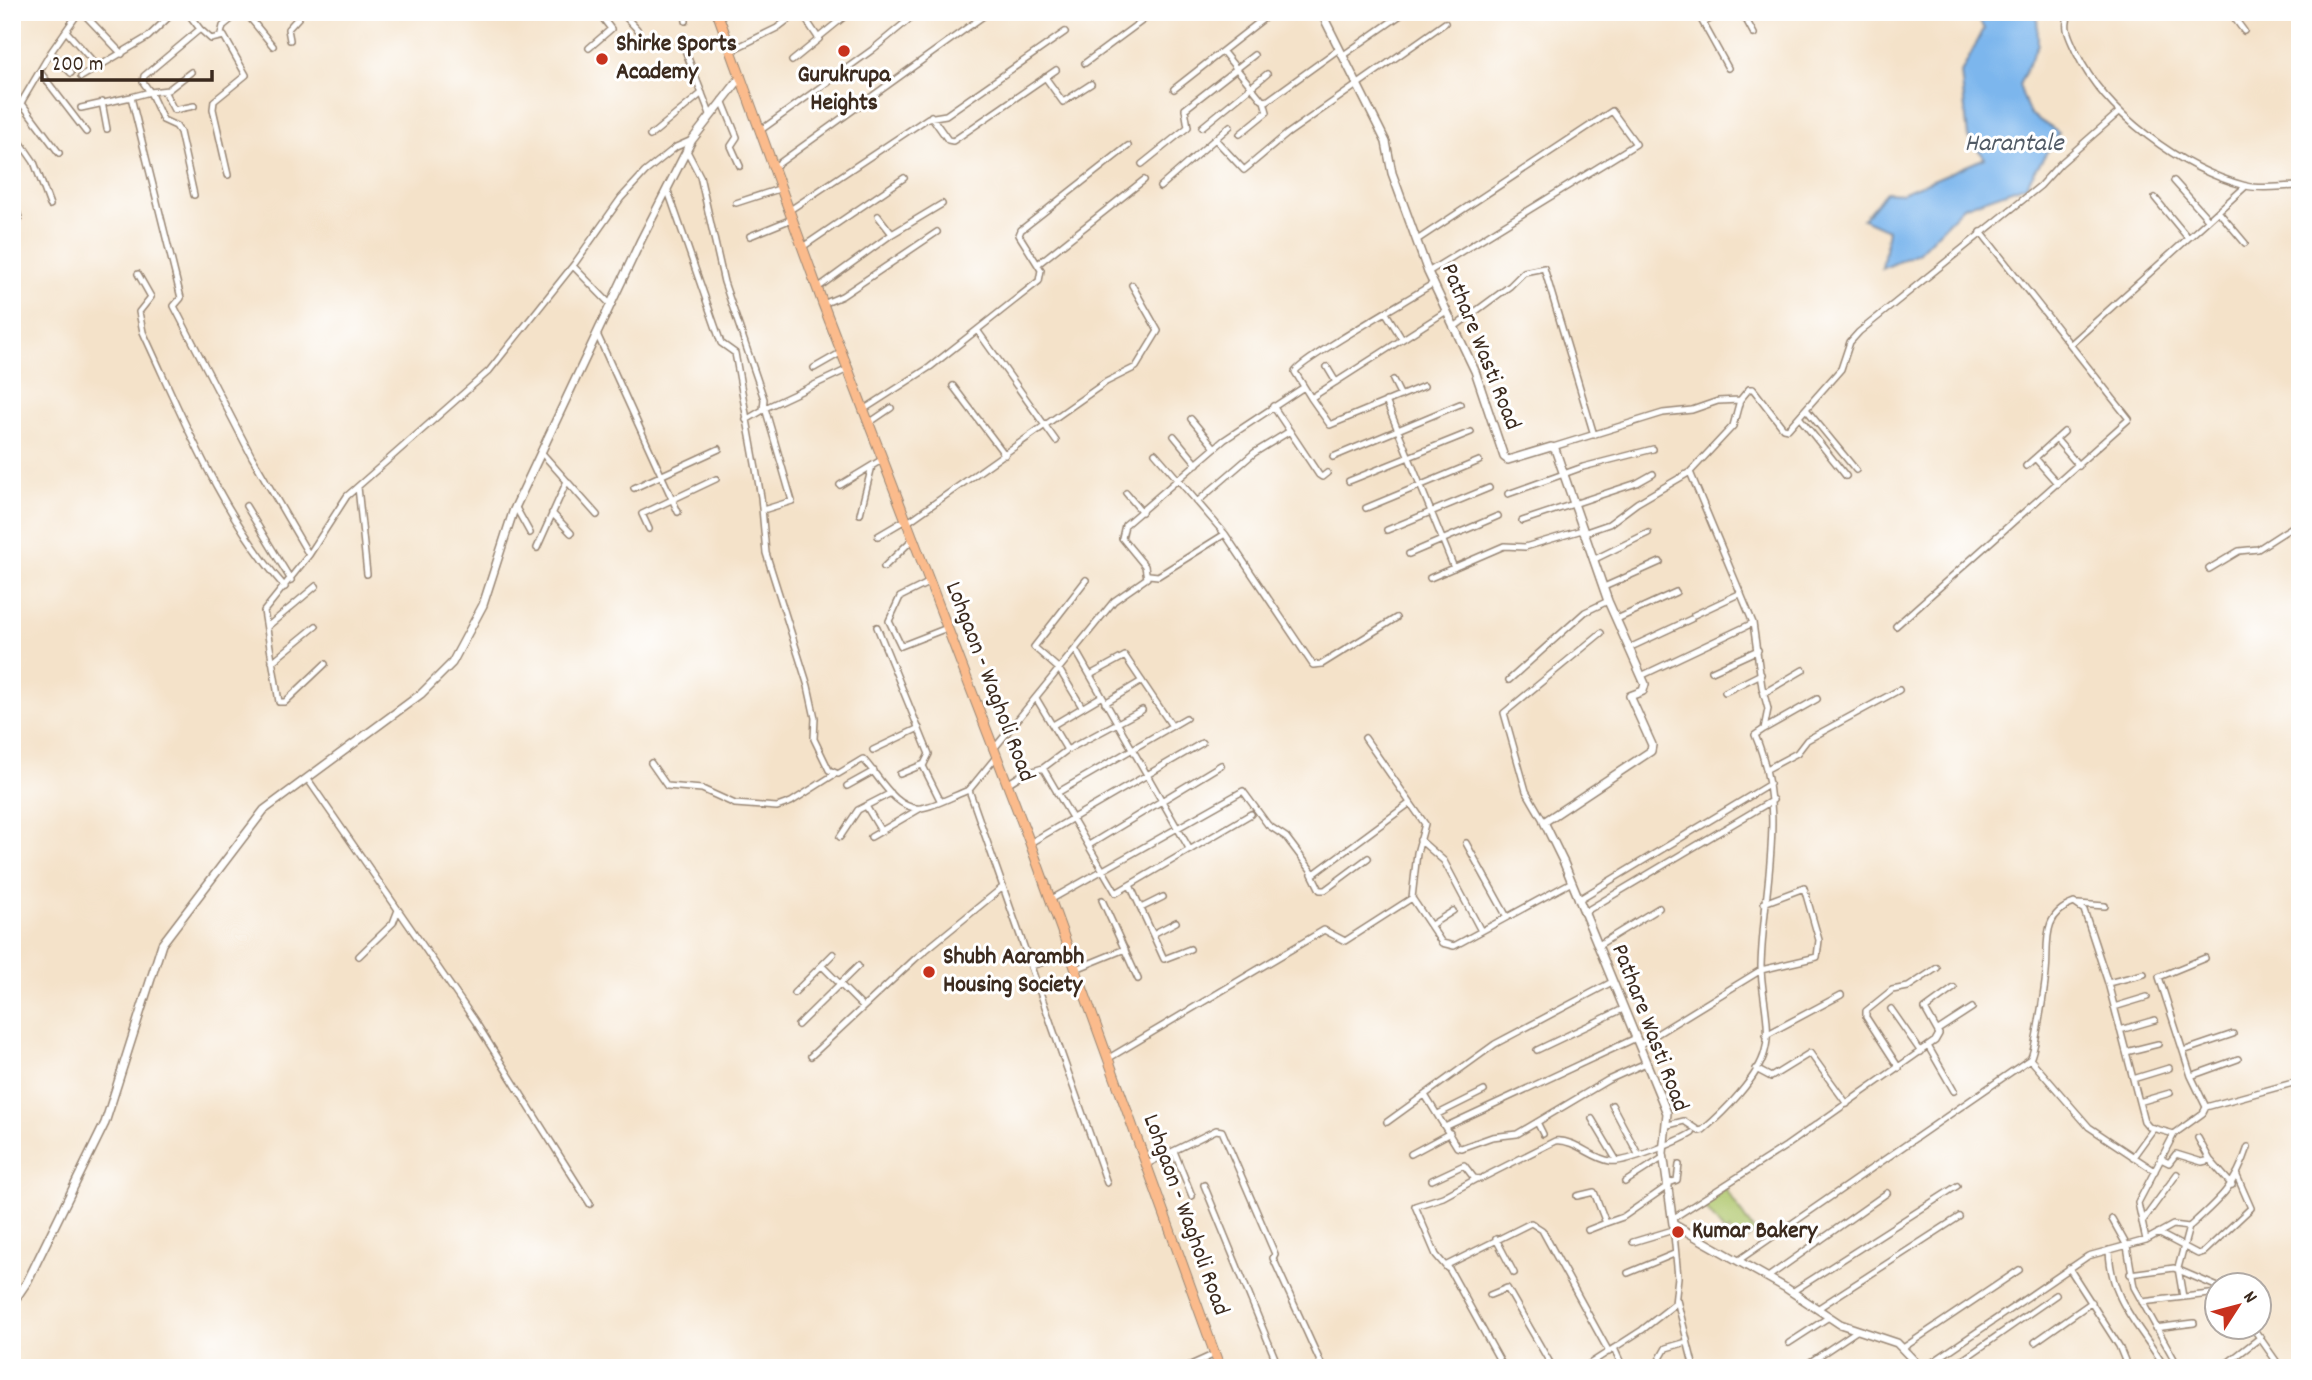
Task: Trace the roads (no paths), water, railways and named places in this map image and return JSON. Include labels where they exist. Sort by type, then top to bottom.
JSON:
[{"type":"main road","name":"Lohgaon - Wagholi Road","points":[[717,12],[863,410],[908,520],[1030,843],[1220,1368]]},
{"type":"street","points":[[12,118],[23,105],[51,52],[81,12],[122,54]]},
{"type":"street","points":[[80,77],[148,37],[174,12]]},
{"type":"street","points":[[187,12],[211,39],[221,34]]},
{"type":"street","points":[[228,176],[213,108],[214,101],[246,75],[221,34],[223,26],[240,12]]},
{"type":"street","points":[[245,12],[273,46]]},
{"type":"street","points":[[290,40],[288,29],[299,17],[295,12]]},
{"type":"street","points":[[589,48],[611,29],[598,12]]},
{"type":"street","points":[[621,12],[637,29]]},
{"type":"street","points":[[685,12],[685,21]]},
{"type":"street","points":[[732,50],[777,28],[799,12],[818,38]]},
{"type":"street","points":[[792,61],[850,12]]},
{"type":"street","points":[[761,130],[872,50],[918,12]]},
{"type":"street","points":[[774,167],[989,12]]},
{"type":"street","points":[[1085,63],[1154,12]]},
{"type":"street","points":[[1174,89],[1272,12]]},
{"type":"street","name":"Pathare Wasti Road","points":[[1321,12],[1386,142],[1391,173],[1428,272],[1475,371],[1506,459],[1553,447],[1608,601],[1641,677]]},
{"type":"street","points":[[1265,101],[1405,12]]},
{"type":"street","points":[[1697,12],[1728,68]]},
{"type":"street","points":[[1703,23],[1723,12]]},
{"type":"street","points":[[1741,12],[1754,34]]},
{"type":"street","points":[[2070,12],[2065,23],[2081,62],[2118,113],[2190,161],[2246,186],[2300,186]]},
{"type":"street","points":[[2230,12],[2244,31]]},
{"type":"street","points":[[1215,139],[1244,170],[1287,134],[1446,23]]},
{"type":"street","points":[[194,195],[180,132],[176,126],[163,120],[158,103],[143,82],[144,76],[200,29]]},
{"type":"street","points":[[66,31],[98,67]]},
{"type":"street","points":[[750,236],[792,214],[932,116],[946,116],[1065,32]]},
{"type":"street","points":[[683,45],[710,114]]},
{"type":"street","points":[[51,52],[71,73]]},
{"type":"street","points":[[1223,52],[1265,101],[1267,112],[1240,134]]},
{"type":"street","points":[[1142,164],[1188,127],[1185,109],[1254,55]]},
{"type":"street","points":[[932,116],[948,141],[953,141],[1056,70]]},
{"type":"street","points":[[40,72],[86,132]]},
{"type":"street","points":[[81,108],[164,91],[191,72]]},
{"type":"street","points":[[1202,127],[1267,74]]},
{"type":"street","points":[[12,1304],[27,1282],[105,1123],[162,944],[264,810],[421,694],[447,670],[479,614],[516,506],[540,451],[686,149],[710,114],[741,77]]},
{"type":"street","points":[[1045,77],[1063,102],[1091,84]]},
{"type":"street","points":[[164,91],[174,110],[194,106]]},
{"type":"street","points":[[650,136],[702,93]]},
{"type":"street","points":[[131,97],[171,263],[182,292],[181,298],[174,303],[175,309],[252,457],[309,555]]},
{"type":"street","points":[[721,100],[737,137],[731,145],[740,166]]},
{"type":"street","points":[[102,102],[107,129]]},
{"type":"street","points":[[23,105],[59,153]]},
{"type":"street","points":[[1417,240],[1612,111],[1636,144],[1428,272]]},
{"type":"street","points":[[1749,389],[1753,389],[1783,428],[1788,429],[1841,369],[1854,336],[2040,186],[2060,164],[2118,113]]},
{"type":"street","points":[[1160,187],[1230,126]]},
{"type":"street","points":[[12,130],[34,162],[50,205]]},
{"type":"street","points":[[325,664],[281,703],[264,611],[309,555],[343,501],[481,381],[573,266],[618,202],[645,172],[668,152],[692,140]]},
{"type":"street","points":[[863,410],[899,389],[1041,278],[1038,264],[1019,235],[1021,230],[1128,146]]},
{"type":"street","points":[[686,149],[700,176],[714,226],[724,282],[792,498],[789,503],[763,510]]},
{"type":"street","points":[[804,246],[904,178]]},
{"type":"street","points":[[1038,264],[1144,180]]},
{"type":"street","points":[[2174,181],[2208,219]]},
{"type":"street","points":[[2071,344],[2246,186]]},
{"type":"street","points":[[667,188],[722,347],[735,353],[763,510],[767,558],[808,686],[815,718],[814,739],[829,770],[835,774]]},
{"type":"street","points":[[736,203],[782,188]]},
{"type":"street","points":[[12,195],[19,218]]},
{"type":"street","points":[[2155,198],[2188,237]]},
{"type":"street","points":[[819,287],[892,234],[942,204]]},
{"type":"street","points":[[2218,211],[2245,243]]},
{"type":"street","points":[[878,216],[892,234]]},
{"type":"street","points":[[824,304],[842,296],[937,232]]},
{"type":"street","points":[[1896,626],[2129,419],[1981,232]]},
{"type":"street","points":[[573,266],[611,305]]},
{"type":"street","points":[[1453,328],[1510,286],[1524,272],[1544,268],[1594,435]]},
{"type":"street","points":[[138,274],[151,297],[139,312],[143,332],[202,461],[261,560],[285,587]]},
{"type":"street","points":[[1424,386],[1328,426],[1304,387],[1296,368],[1434,283]]},
{"type":"street","points":[[878,536],[908,520],[1005,455],[1106,382],[1133,370],[1154,342],[1157,326],[1132,285]]},
{"type":"street","points":[[1311,398],[1445,312]]},
{"type":"street","points":[[1386,313],[1402,339]]},
{"type":"street","points":[[977,330],[1056,441]]},
{"type":"street","points":[[597,334],[678,512]]},
{"type":"street","points":[[814,368],[842,352]]},
{"type":"street","points":[[1327,367],[1336,382]]},
{"type":"street","points":[[746,420],[765,408],[848,369]]},
{"type":"street","points":[[1746,379],[1749,389]]},
{"type":"street","points":[[1393,380],[1401,396]]},
{"type":"street","points":[[953,386],[1005,455]]},
{"type":"street","points":[[1149,575],[1121,535],[1125,526],[1215,448],[1304,387]]},
{"type":"street","points":[[1430,578],[1508,545],[1525,547],[1609,524],[1637,503],[1690,472],[1733,426],[1740,400],[1749,389]]},
{"type":"street","points":[[1553,447],[1663,413],[1692,410],[1718,401],[1740,400]]},
{"type":"street","points":[[1385,401],[1454,568]]},
{"type":"street","points":[[1333,457],[1460,404]]},
{"type":"street","points":[[1273,406],[1319,475],[1322,477],[1327,474]]},
{"type":"street","points":[[869,423],[891,408]]},
{"type":"street","points":[[1806,409],[1856,470]]},
{"type":"street","points":[[1799,417],[1846,476]]},
{"type":"street","points":[[1191,419],[1215,448]]},
{"type":"street","points":[[1197,502],[1254,453],[1290,431]]},
{"type":"street","points":[[1349,481],[1471,432]]},
{"type":"street","points":[[2026,466],[2064,432]]},
{"type":"street","points":[[1174,436],[1197,464]]},
{"type":"street","points":[[2056,439],[2079,466]]},
{"type":"street","points":[[634,488],[719,449]]},
{"type":"street","points":[[1508,494],[1653,449]]},
{"type":"street","points":[[540,451],[597,515]]},
{"type":"street","points":[[1155,453],[1224,534],[1313,665],[1322,664],[1396,618]]},
{"type":"street","points":[[2035,458],[2058,484]]},
{"type":"street","points":[[839,485],[883,459]]},
{"type":"street","points":[[1366,508],[1479,461]]},
{"type":"street","points":[[860,514],[872,466]]},
{"type":"street","points":[[1690,472],[1753,623],[1768,709],[1764,729]]},
{"type":"street","points":[[1522,521],[1574,505],[1653,474]]},
{"type":"street","points":[[649,530],[642,514],[716,479]]},
{"type":"street","points":[[537,548],[567,481]]},
{"type":"street","points":[[358,487],[367,574]]},
{"type":"street","points":[[1387,530],[1489,488]]},
{"type":"street","points":[[1126,493],[1142,512]]},
{"type":"street","points":[[246,506],[291,580]]},
{"type":"street","points":[[516,506],[530,533]]},
{"type":"street","points":[[552,513],[571,533]]},
{"type":"street","points":[[1409,554],[1498,516]]},
{"type":"street","points":[[2209,569],[2239,551],[2258,549],[2300,522]]},
{"type":"street","points":[[1594,560],[1648,533]]},
{"type":"street","points":[[870,837],[921,808],[969,790],[1036,698],[1114,601],[1149,575],[1158,576],[1224,534]]},
{"type":"street","points":[[884,567],[914,538]]},
{"type":"street","points":[[1604,587],[1660,562]]},
{"type":"street","points":[[1082,707],[1059,669],[1034,647],[1086,580]]},
{"type":"street","points":[[930,582],[900,597],[889,621],[901,646],[947,628]]},
{"type":"street","points":[[267,627],[316,586]]},
{"type":"street","points":[[1617,619],[1676,592]]},
{"type":"street","points":[[1629,648],[1741,593]]},
{"type":"street","points":[[1509,680],[1586,612],[1608,601]]},
{"type":"street","points":[[1544,822],[1652,749],[1630,698],[1645,688],[1641,677],[1753,623]]},
{"type":"street","points":[[272,662],[316,626]]},
{"type":"street","points":[[877,627],[930,757],[924,764],[900,774]]},
{"type":"street","name":"Pathare Wasti Road","points":[[1601,633],[1504,713],[1526,791],[1544,822],[1667,1114],[1664,1157],[1673,1224],[1677,1300],[1694,1368]]},
{"type":"street","points":[[1075,649],[1190,850]]},
{"type":"street","points":[[1712,671],[1758,650]]},
{"type":"street","points":[[1090,676],[1123,655],[1172,726]]},
{"type":"street","points":[[1764,693],[1802,670]]},
{"type":"street","points":[[1725,692],[1761,674]]},
{"type":"street","points":[[1105,702],[1142,681]]},
{"type":"street","points":[[1767,769],[1797,753],[1807,740],[1899,690]]},
{"type":"street","points":[[1052,725],[1101,696]]},
{"type":"street","points":[[1036,698],[1067,750]]},
{"type":"street","points":[[1668,1125],[1684,1121],[1703,1130],[1725,1110],[1756,1069],[1766,1050],[1761,970],[1773,800],[1767,769],[1755,735],[1817,699]]},
{"type":"street","points":[[1007,784],[1023,774],[1043,768],[1067,750],[1142,710]]},
{"type":"street","points":[[1056,793],[1186,718]]},
{"type":"street","points":[[873,750],[919,728]]},
{"type":"street","points":[[1364,738],[1425,824],[1420,840],[1412,898],[1442,943],[1449,946],[1570,883]]},
{"type":"street","points":[[1030,843],[1202,743]]},
{"type":"street","points":[[651,763],[667,786],[702,789],[735,804],[777,807],[791,802],[863,758],[891,793],[907,804],[921,808]]},
{"type":"street","points":[[924,764],[940,800]]},
{"type":"street","points":[[1089,845],[1221,765]]},
{"type":"street","points":[[1043,768],[1116,893],[1251,814]]},
{"type":"street","points":[[847,786],[874,771]]},
{"type":"street","points":[[307,778],[475,1021],[590,1204]]},
{"type":"street","points":[[1577,900],[1770,784]]},
{"type":"street","points":[[969,790],[1107,1183]]},
{"type":"street","points":[[1050,900],[1243,791],[1268,825],[1286,837],[1320,890],[1325,890],[1368,858]]},
{"type":"street","points":[[840,837],[856,812],[891,793]]},
{"type":"street","points":[[1583,913],[1773,800]]},
{"type":"street","points":[[1312,874],[1410,803]]},
{"type":"street","points":[[866,806],[881,831]]},
{"type":"street","points":[[1420,840],[1444,861],[1480,931]]},
{"type":"street","points":[[1466,843],[1507,917]]},
{"type":"street","points":[[1130,885],[1166,960],[1190,949]]},
{"type":"street","points":[[811,1056],[863,1007],[1003,887]]},
{"type":"street","points":[[1447,1126],[1637,1042],[1761,970],[1814,959],[1819,945],[1804,888],[1764,903]]},
{"type":"street","points":[[1140,908],[1163,897]]},
{"type":"street","points":[[1108,1058],[1324,930],[1345,941],[1412,898]]},
{"type":"street","points":[[1102,900],[1138,979]]},
{"type":"street","points":[[2078,904],[2084,910],[2108,983],[2144,1121],[2154,1128],[2174,1134]]},
{"type":"street","points":[[1739,1260],[2030,1059],[2036,1046],[2046,975],[2046,933],[2066,906],[2105,906]]},
{"type":"street","points":[[1597,946],[1659,908]]},
{"type":"street","points":[[359,956],[394,923],[398,909]]},
{"type":"street","points":[[1431,925],[1453,911]]},
{"type":"street","points":[[1153,934],[1177,922]]},
{"type":"street","points":[[1076,969],[1125,949]]},
{"type":"street","points":[[794,993],[833,954]]},
{"type":"street","points":[[1031,966],[1070,954]]},
{"type":"street","points":[[2205,958],[2159,977],[2191,1076],[2206,1107]]},
{"type":"street","points":[[822,966],[863,1007]]},
{"type":"street","points":[[798,1025],[858,966]]},
{"type":"street","points":[[1899,1068],[1866,1017],[1866,1011],[1892,990],[1908,987],[1937,968]]},
{"type":"street","points":[[2108,983],[2144,974]]},
{"type":"street","points":[[1387,1122],[1494,1044],[1612,982]]},
{"type":"street","points":[[1633,1242],[1673,1224],[1921,1052],[1938,1038],[1938,1030],[1925,1009],[1954,988]]},
{"type":"street","points":[[1766,1035],[1841,995]]},
{"type":"street","points":[[2114,1007],[2147,997]]},
{"type":"street","points":[[1938,1030],[1972,1008]]},
{"type":"street","points":[[1537,1050],[1623,1009]]},
{"type":"street","points":[[1891,1009],[1921,1052]]},
{"type":"street","points":[[2120,1030],[2155,1020]]},
{"type":"street","points":[[2183,1051],[2233,1034]]},
{"type":"street","points":[[2126,1052],[2158,1044]]},
{"type":"street","points":[[1928,1046],[1954,1091]]},
{"type":"street","points":[[1756,1069],[1770,1077],[1810,1053],[1846,1104]]},
{"type":"street","points":[[2030,1059],[2089,1127],[2155,1171]]},
{"type":"street","points":[[2191,1076],[2238,1059]]},
{"type":"street","points":[[1425,1094],[1459,1148],[1492,1137],[1517,1134],[1608,1080],[1646,1063]]},
{"type":"street","points":[[2133,1079],[2169,1068]]},
{"type":"street","points":[[2146,1240],[2138,1203],[2174,1134],[2203,1113],[2206,1107],[2300,1081]]},
{"type":"street","points":[[1438,1114],[1484,1091]]},
{"type":"street","points":[[2139,1102],[2170,1093]]},
{"type":"street","points":[[1612,1105],[1638,1154]]},
{"type":"street","points":[[1592,1119],[1617,1161]]},
{"type":"street","points":[[1537,1122],[1543,1134]]},
{"type":"street","points":[[2133,1157],[2154,1128]]},
{"type":"street","points":[[1145,1166],[1216,1130],[1222,1131],[1275,1254],[1273,1258],[1323,1368]]},
{"type":"street","points":[[1411,1154],[1450,1133]]},
{"type":"street","points":[[1504,1368],[1447,1268],[1436,1255],[1415,1206],[1443,1197],[1555,1141],[1565,1141],[1610,1161],[1617,1161],[1664,1145],[1676,1144],[1692,1133]]},
{"type":"street","points":[[2198,1138],[2210,1160],[2232,1185]]},
{"type":"street","points":[[2183,1297],[2178,1268],[2189,1227],[2224,1196],[2237,1176],[2248,1147]]},
{"type":"street","points":[[1174,1151],[1192,1196]]},
{"type":"street","points":[[2161,1159],[2169,1163],[2176,1154],[2202,1162],[2210,1160]]},
{"type":"street","points":[[1625,1182],[1664,1157]]},
{"type":"street","points":[[1432,1180],[1464,1165],[1476,1179]]},
{"type":"street","points":[[1588,1230],[1623,1217],[1677,1180],[1679,1165]]},
{"type":"street","points":[[2141,1222],[2178,1174]]},
{"type":"street","points":[[2157,1233],[2201,1254],[2251,1208],[2237,1176]]},
{"type":"street","points":[[1204,1185],[1279,1368]]},
{"type":"street","points":[[1792,1292],[1957,1186]]},
{"type":"street","points":[[1577,1196],[1594,1192],[1606,1223]]},
{"type":"street","points":[[1768,1278],[1887,1194]]},
{"type":"street","points":[[1817,1310],[1959,1217]]},
{"type":"street","points":[[2112,1219],[2127,1246],[2130,1274],[2142,1302],[2179,1368]]},
{"type":"street","points":[[1447,1268],[1449,1263],[1531,1223],[1538,1224],[1623,1368]]},
{"type":"street","points":[[1673,1224],[1739,1260],[1829,1317],[1858,1330],[1891,1339],[1922,1368],[2088,1255],[2146,1240],[2174,1225],[2189,1227]]},
{"type":"street","points":[[1496,1240],[1514,1273]]},
{"type":"street","points":[[2109,1250],[2110,1275],[2116,1293],[2165,1368]]},
{"type":"street","points":[[1628,1273],[1674,1254]]},
{"type":"street","points":[[2069,1268],[2119,1346],[2128,1368]]},
{"type":"street","points":[[2130,1274],[2178,1268],[2204,1281]]},
{"type":"street","points":[[1903,1348],[2019,1270]]},
{"type":"street","points":[[1490,1294],[1507,1288],[1553,1368]]},
{"type":"street","points":[[1951,1368],[2056,1295]]},
{"type":"street","points":[[2142,1302],[2204,1295]]},
{"type":"street","points":[[1583,1368],[1670,1309],[1677,1300]]},
{"type":"street","points":[[2035,1342],[2092,1302]]},
{"type":"street","points":[[1789,1343],[1829,1317]]},
{"type":"street","points":[[2155,1328],[2194,1323]]},
{"type":"street","points":[[1801,1368],[1858,1330]]},
{"type":"street","points":[[1645,1368],[1658,1362],[1667,1348],[1687,1342]]},
{"type":"street","points":[[2221,1368],[2255,1342]]},
{"type":"street","points":[[2264,1342],[2281,1368]]},
{"type":"street","points":[[1184,1368],[1215,1354]]},
{"type":"water","name":"Harantale","points":[[1975,12],[2037,12],[2038,44],[2019,85],[2029,113],[2059,133],[2026,185],[1963,207],[1918,253],[1882,269],[1888,230],[1863,219],[1886,192],[1902,193],[1985,158],[1968,137],[1961,73],[1984,29]]},
{"type":"place","name":"Gurukrupa Heights","points":[[844,51]]},
{"type":"place","name":"Shirke Sports Academy","points":[[602,59]]},
{"type":"place","name":"Shubh Aarambh Housing Society","points":[[929,972]]},
{"type":"place","name":"Kumar Bakery","points":[[1678,1232]]}]
